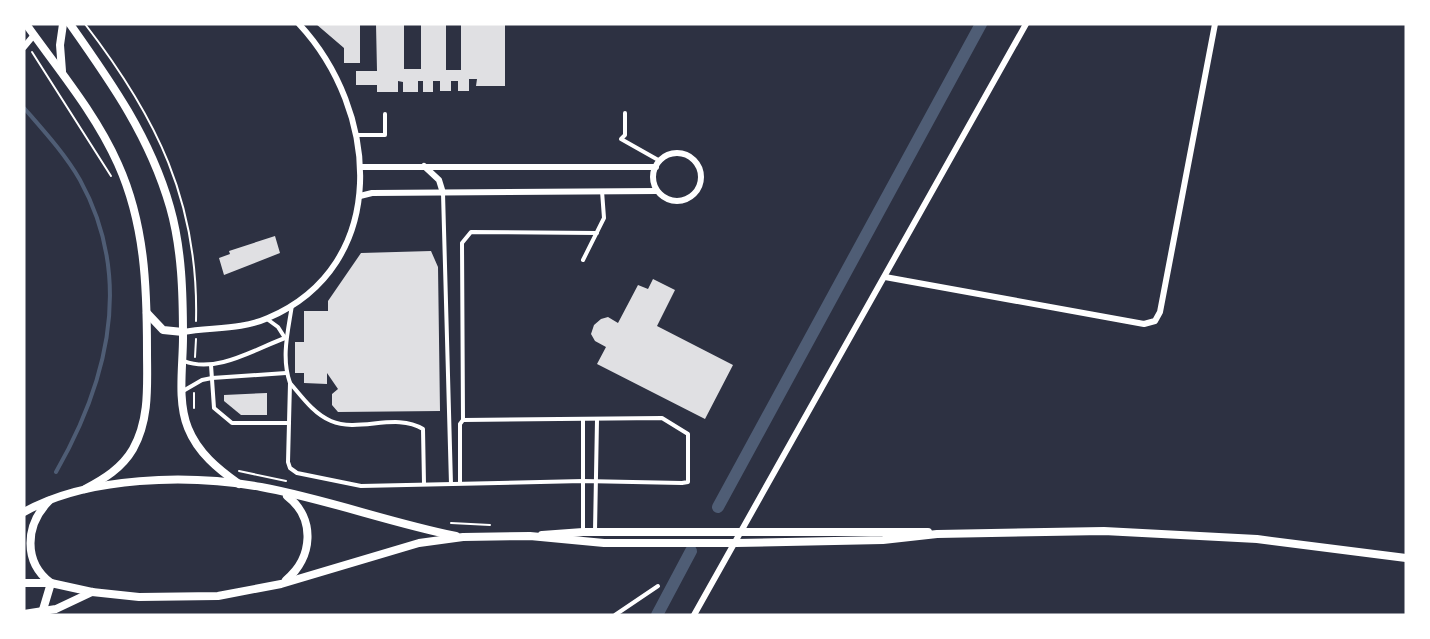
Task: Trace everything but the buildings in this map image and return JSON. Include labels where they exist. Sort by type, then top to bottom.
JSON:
[{"type":"street","points":[[26,24],[104,137],[130,194],[143,253],[147,312],[146,407],[138,439],[122,464],[105,478],[85,489]]},
{"type":"street","points":[[25,45],[34,35],[38,24]]},
{"type":"street","points":[[62,74],[60,45],[63,24]]},
{"type":"street","points":[[70,24],[128,107],[158,168],[178,243],[183,332],[182,392],[185,419],[196,443],[215,466],[239,484]]},
{"type":"street","points":[[147,312],[159,328],[183,332],[239,326],[267,319],[292,305],[324,276],[340,255],[352,228],[360,196],[361,167],[356,135],[330,68],[299,24]]},
{"type":"street","points":[[694,615],[1026,24]]},
{"type":"street","points":[[885,277],[1144,324],[1155,321],[1160,312],[1215,24]]},
{"type":"street","points":[[360,196],[372,193],[657,191],[671,200],[684,200],[695,194],[701,177],[696,164],[683,155],[675,154],[658,164],[361,167]]},
{"type":"street","points":[[657,191],[654,183],[658,164]]},
{"type":"street","points":[[424,166],[439,180],[443,193]]},
{"type":"street","points":[[24,512],[54,497],[85,489],[175,482],[239,484],[463,537]]},
{"type":"street","points":[[281,584],[301,563],[308,541],[303,514],[285,494]]},
{"type":"street","points":[[51,583],[34,562],[30,541],[36,519],[54,497]]},
{"type":"street","points":[[24,583],[51,583],[92,592],[139,597],[192,597],[239,593],[281,584],[419,543],[463,537],[583,532],[741,533],[919,530],[937,534]]},
{"type":"street","points":[[530,536],[604,543],[736,543],[884,540],[937,534],[1075,531],[1182,534],[1311,545],[1406,558]]},
{"type":"street","points":[[42,613],[51,583]]},
{"type":"street","points":[[24,614],[42,613],[67,606],[92,592]]},
{"type":"lane","points":[[625,113],[625,135],[621,139],[658,164]]},
{"type":"lane","points":[[356,135],[385,135],[384,114]]},
{"type":"lane","points":[[583,260],[604,218],[602,191]]},
{"type":"lane","points":[[443,193],[451,484]]},
{"type":"lane","points":[[460,483],[460,424],[463,420],[462,243],[471,232],[597,233]]},
{"type":"lane","points":[[292,305],[285,338],[286,373],[290,383],[319,414],[332,422],[406,423],[423,429],[424,484]]},
{"type":"lane","points":[[267,319],[278,327],[285,338]]},
{"type":"lane","points":[[183,360],[194,365],[211,365],[285,338]]},
{"type":"lane","points":[[211,365],[214,408],[232,423],[289,423]]},
{"type":"lane","points":[[182,392],[194,384],[212,378],[286,373]]},
{"type":"lane","points":[[290,383],[288,462],[290,468],[297,473],[361,486],[583,481],[688,482],[690,474],[688,434],[662,418],[463,420]]},
{"type":"lane","points":[[583,419],[583,532]]},
{"type":"lane","points":[[595,532],[597,420]]},
{"type":"lane","points":[[615,615],[658,586]]},
{"type":"path","points":[[85,24],[114,62],[149,117],[171,168],[184,207],[196,268],[194,365]]},
{"type":"path","points":[[25,45],[85,132],[114,182]]},
{"type":"path","points":[[194,384],[194,412]]},
{"type":"path","points":[[235,470],[290,482]]},
{"type":"path","points":[[444,523],[491,525]]},
{"type":"waterway","points":[[718,507],[981,24]]},
{"type":"waterway","points":[[24,108],[47,134],[80,180],[97,217],[106,254],[110,291],[108,329],[101,365],[89,402],[56,472]]},
{"type":"waterway","points":[[657,615],[691,551]]}]
